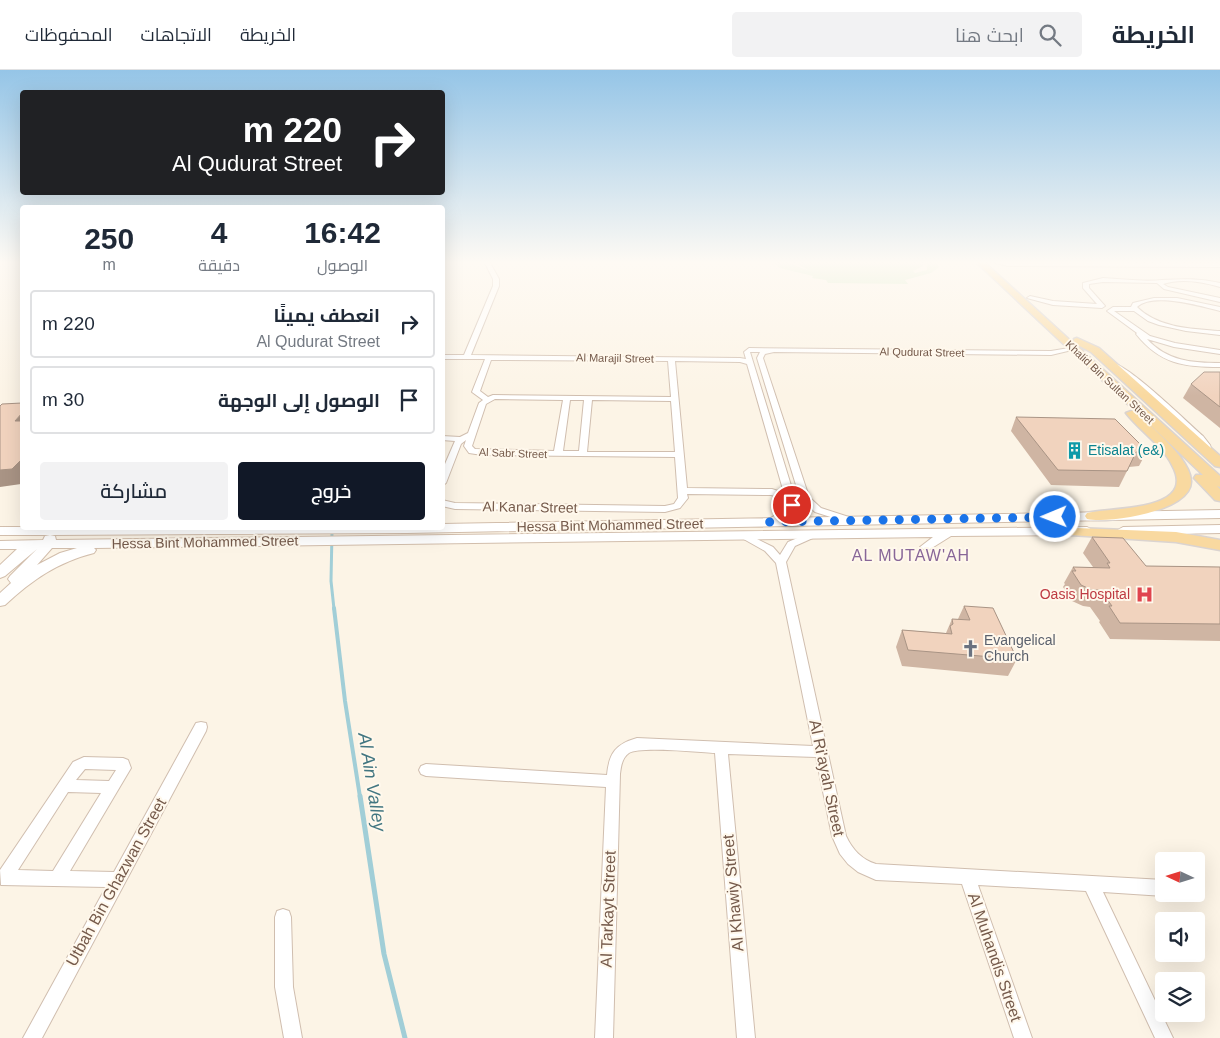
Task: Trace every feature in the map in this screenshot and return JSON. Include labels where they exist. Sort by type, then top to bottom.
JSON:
[{"type":"main road","name":"Khalid Bin Sultan Street","points":[[1028,306],[1220,483]]},
{"type":"main road","name":"Khalid Bin Sultan Street","points":[[1037,306],[1073,345],[1220,472]]},
{"type":"main road","points":[[1048,324],[1073,345],[1178,464],[1183,476],[1184,486],[1175,499],[1163,506],[1092,516]]},
{"type":"main road","points":[[1073,345],[1092,348],[1220,463]]},
{"type":"main road","points":[[1127,406],[1220,497]]},
{"type":"main road","name":"Hessa Bint Mohammed Street","points":[[0,531],[162,542],[768,522],[1220,514]]},
{"type":"main road","name":"Hessa Bint Mohammed Street","points":[[48,534],[237,530],[405,534],[743,535],[1220,529]]},
{"type":"main road","points":[[1076,532],[1188,538],[1220,545]]},
{"type":"main road","points":[[927,546],[947,533]]},
{"type":"main road","points":[[0,573],[29,545],[48,534]]},
{"type":"main road","points":[[0,596],[48,534]]},
{"type":"main road","points":[[0,601],[26,579],[74,553],[130,548],[162,542]]},
{"type":"main road","points":[[0,545],[29,545]]},
{"type":"street","points":[[467,357],[488,306]]},
{"type":"street","points":[[1044,309],[1054,306]]},
{"type":"street","points":[[1058,306],[1135,309],[1148,318],[1178,323],[1195,330],[1220,333]]},
{"type":"street","points":[[1070,306],[1074,307]]},
{"type":"street","points":[[1106,308],[1136,330],[1161,342],[1220,352]]},
{"type":"street","points":[[1136,330],[1148,345],[1161,356],[1177,362],[1220,365]]},
{"type":"street","points":[[1148,345],[1161,342]]},
{"type":"street","name":"Al Qudurat Street","points":[[755,356],[774,350],[1056,353],[1073,345]]},
{"type":"street","points":[[755,356],[781,469],[792,505],[790,511],[784,516],[768,522]]},
{"type":"street","points":[[755,356],[805,498],[810,505],[822,513],[850,520]]},
{"type":"street","name":"Al Marajil Street","points":[[445,357],[740,360],[755,356]]},
{"type":"street","points":[[489,357],[476,392],[487,399],[496,397],[674,399]]},
{"type":"street","points":[[671,359],[683,491],[772,492],[789,497]]},
{"type":"street","points":[[558,454],[567,398]]},
{"type":"street","points":[[583,454],[588,398]]},
{"type":"street","name":"Al Sabr Street","points":[[487,399],[483,403],[468,448],[478,453],[680,455]]},
{"type":"street","points":[[445,438],[461,439],[471,435]]},
{"type":"street","points":[[445,476],[461,439]]},
{"type":"street","points":[[781,469],[796,469]]},
{"type":"street","points":[[772,492],[786,486]]},
{"type":"street","name":"Al Kanar Street","points":[[445,504],[455,506],[665,509],[680,504],[683,500],[683,491]]},
{"type":"street","points":[[743,535],[769,549],[781,562],[791,544],[814,534]]},
{"type":"street","name":"Al Ri'ayah Street","points":[[781,562],[842,844],[852,859],[876,872],[1155,888]]},
{"type":"street","name":"Utbah Bin Ghazwan Street","points":[[32,1038],[201,727]]},
{"type":"street","name":"Al Tarkayt Street","points":[[604,1038],[613,781],[616,758],[622,750],[631,745],[822,752]]},
{"type":"street","name":"Al Khawiy Street","points":[[720,748],[746,1038]]},
{"type":"street","points":[[2,877],[82,764],[123,764],[124,768],[57,878]]},
{"type":"street","points":[[426,770],[613,781]]},
{"type":"street","points":[[65,786],[112,787]]},
{"type":"street","name":"Al Muhandis Street","points":[[967,876],[1023,1038]]},
{"type":"street","points":[[2,877],[117,880]]},
{"type":"street","points":[[1091,884],[1164,1038]]},
{"type":"street","points":[[283,917],[284,988],[293,1038]]},
{"type":"building","points":[[1204,372],[1220,372],[1220,407],[1191,384]]},
{"type":"building","points":[[20,403],[20,415],[15,421],[20,421],[20,461],[12,469],[0,470],[0,406],[2,404]]},
{"type":"building","name":"Etisalat (e&)","points":[[1016,417],[1115,419],[1147,451],[1136,452],[1127,471],[1058,470]]},
{"type":"building","name":"Oasis Hospital","points":[[1092,537],[1123,538],[1146,566],[1220,567],[1220,624],[1120,623],[1109,606],[1112,606],[1100,590],[1092,590],[1081,585],[1072,571],[1076,571],[1073,567],[1110,568],[1107,563],[1110,563]]},
{"type":"building","points":[[964,606],[993,608],[1017,659],[908,650],[902,630],[952,634],[950,626],[953,624],[952,619],[970,620]]},
{"type":"waterway","name":"Al Ain Valley","points":[[333,530],[331,581],[334,609]]},
{"type":"waterway","name":"Al Ain Valley","points":[[334,608],[345,701],[360,797]]},
{"type":"waterway","name":"Al Ain Valley","points":[[360,796],[384,954],[405,1038]]},
{"type":"place","name":"Etisalat (e&)","points":[[1074,450]]},
{"type":"place","name":"Oasis Hospital","points":[[1144,594]]},
{"type":"place","name":"Evangelical Church","points":[[970,648]]},
{"type":"district","name":"AL MUTAW'AH","points":[[911,555]]},
{"type":"route","points":[[792,505],[790,511],[784,516],[768,522],[1055,517]]}]
